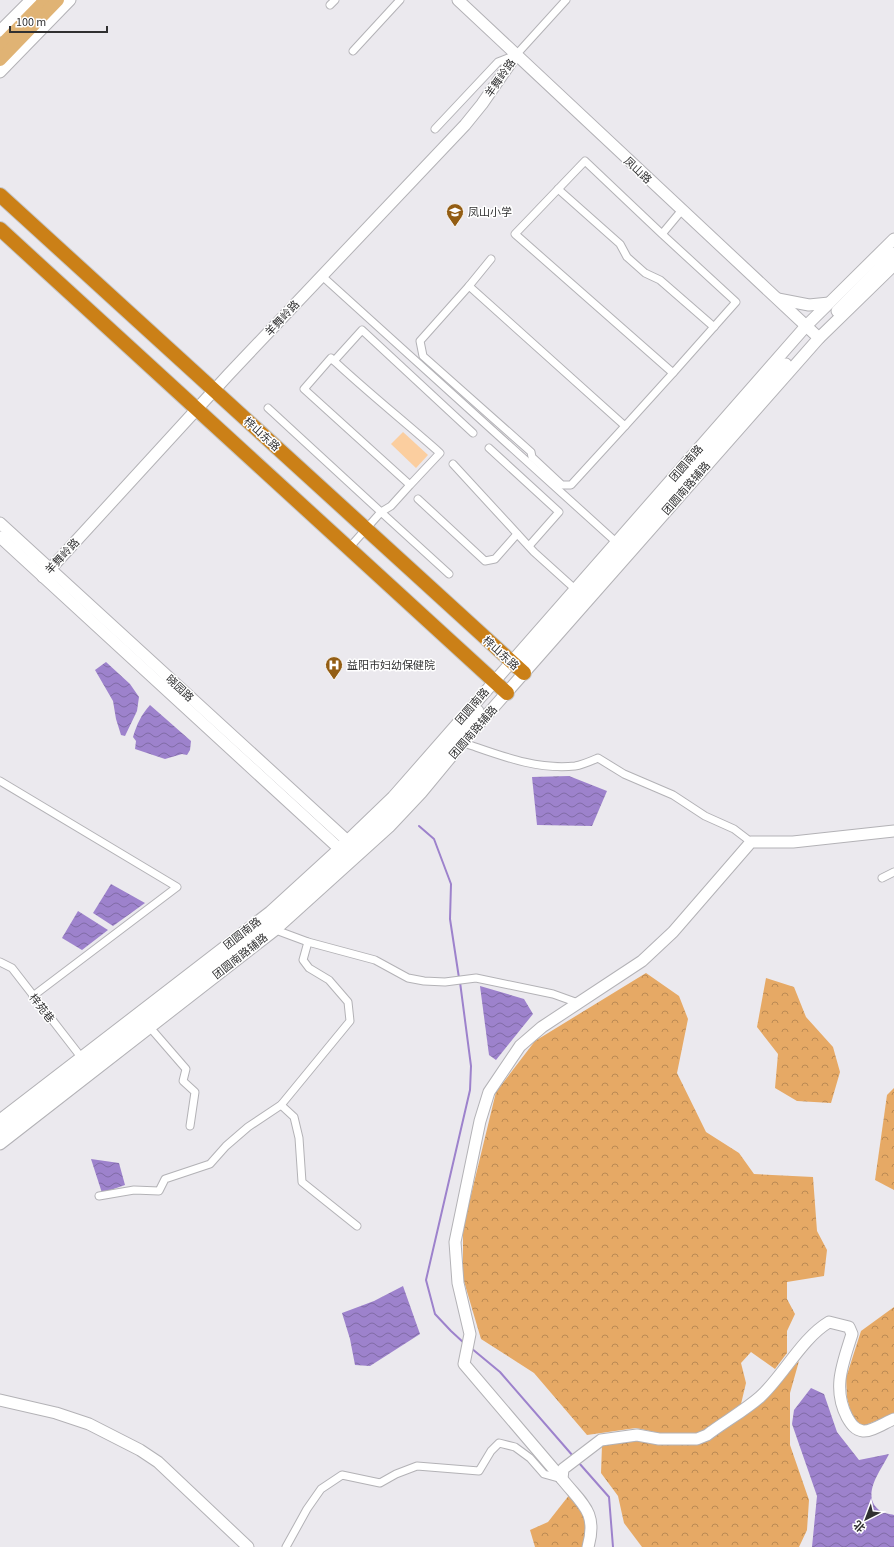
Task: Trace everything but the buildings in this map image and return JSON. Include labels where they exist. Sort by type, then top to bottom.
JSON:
[{"type":"highway","name":"梓山东路","points":[[0,195],[514,664]]},
{"type":"highway","points":[[0,229],[497,684]]},
{"type":"main road","points":[[0,46],[45,0]]},
{"type":"main road","points":[[0,60],[58,0]]},
{"type":"street","points":[[0,32],[31,0]]},
{"type":"street","points":[[0,72],[70,0]]},
{"type":"street","points":[[353,51],[400,0]]},
{"type":"street","name":"凤山路","points":[[458,0],[813,333]]},
{"type":"street","points":[[435,128],[498,62],[516,56],[566,0]]},
{"type":"street","name":"羊舞岭路","points":[[47,573],[197,409],[465,124],[482,104],[516,56]]},
{"type":"street","points":[[492,259],[420,341],[423,356],[531,452],[532,457],[562,485],[571,485],[673,373],[736,302],[585,161],[515,234],[673,373]]},
{"type":"street","points":[[558,189],[620,244],[627,257],[645,273],[660,280],[714,327]]},
{"type":"street","points":[[662,234],[682,210]]},
{"type":"street","points":[[777,299],[809,305],[830,302],[839,284],[894,230]]},
{"type":"street","name":"团圆南路","points":[[813,333],[830,302],[894,239]]},
{"type":"street","name":"团圆南路","points":[[514,664],[572,587],[788,346],[813,333],[894,253]]},
{"type":"street","name":"团圆南路辅路","points":[[347,848],[386,795],[497,684],[813,333],[894,265]]},
{"type":"street","points":[[322,276],[613,540]]},
{"type":"street","points":[[469,286],[625,426]]},
{"type":"street","points":[[334,361],[362,330],[473,432]]},
{"type":"street","points":[[349,548],[381,512],[391,506],[440,453],[331,358],[304,389],[410,485]]},
{"type":"street","points":[[268,408],[449,574]]},
{"type":"street","points":[[488,448],[559,512],[529,546]]},
{"type":"street","points":[[453,464],[517,534],[572,587]]},
{"type":"street","points":[[418,499],[485,561],[495,559],[517,534]]},
{"type":"street","name":"晓园路","points":[[0,523],[47,573]]},
{"type":"street","name":"晓园路","points":[[0,537],[47,573],[273,774],[347,848]]},
{"type":"street","name":"团圆南路辅路","points":[[497,684],[514,664]]},
{"type":"street","name":"团圆南路","points":[[461,738],[497,684]]},
{"type":"street","name":"团圆南路","points":[[0,1132],[146,1024],[270,928],[347,848],[497,684]]},
{"type":"street","points":[[461,738],[467,744],[514,760],[547,767],[576,766],[598,758],[624,774],[673,795],[705,816],[734,829],[751,842],[793,842],[894,831]]},
{"type":"street","name":"团圆南路辅路","points":[[347,848],[421,793],[461,738]]},
{"type":"street","points":[[0,781],[177,888],[33,996]]},
{"type":"street","points":[[386,795],[403,786]]},
{"type":"street","points":[[588,1547],[590,1537],[589,1513],[582,1501],[464,1364],[470,1334],[458,1283],[455,1242],[480,1121],[489,1092],[520,1046],[542,1027],[642,961],[673,932],[751,842]]},
{"type":"street","name":"团圆南路","points":[[0,1120],[79,1055],[270,912],[347,848]]},
{"type":"street","points":[[882,878],[894,872]]},
{"type":"street","points":[[270,928],[308,942],[375,960],[408,978],[424,981],[445,982],[476,978],[553,994],[578,1003]]},
{"type":"street","points":[[99,1196],[134,1190],[159,1191],[165,1179],[210,1164],[226,1146],[248,1127],[281,1105],[350,1021],[348,1002],[329,980],[309,968],[303,960],[308,942]]},
{"type":"street","name":"梓苑巷","points":[[0,962],[12,968],[79,1055]]},
{"type":"street","points":[[0,1144],[146,1024],[186,1069],[183,1081],[195,1092],[190,1126]]},
{"type":"street","points":[[0,1111],[79,1055]]},
{"type":"street","points":[[281,1105],[294,1117],[299,1138],[302,1182],[358,1226]]},
{"type":"street","points":[[562,1479],[563,1469],[601,1440],[637,1435],[660,1439],[697,1439],[707,1435],[760,1396],[808,1341],[822,1326],[829,1322],[849,1327],[852,1334],[841,1370],[839,1388],[841,1404],[852,1426],[861,1431],[868,1431],[894,1418]]},
{"type":"street","points":[[0,1400],[56,1413],[89,1424],[140,1450],[158,1462],[248,1547]]},
{"type":"street","points":[[286,1547],[307,1509],[322,1489],[342,1475],[380,1483],[396,1474],[417,1466],[479,1471],[490,1451],[499,1443],[515,1447],[530,1458],[544,1474],[562,1479]]},
{"type":"green space","points":[[646,973],[679,996],[688,1019],[677,1073],[706,1132],[739,1153],[754,1174],[813,1177],[817,1231],[827,1250],[824,1276],[787,1282],[787,1299],[795,1314],[787,1331],[787,1353],[775,1369],[751,1352],[741,1363],[746,1383],[741,1404],[708,1429],[694,1434],[659,1433],[636,1428],[587,1435],[534,1373],[481,1339],[463,1278],[463,1228],[496,1092],[535,1041]]},
{"type":"green space","points":[[766,978],[794,987],[806,1017],[833,1047],[840,1072],[831,1103],[797,1101],[775,1088],[778,1054],[757,1027]]},
{"type":"green space","points":[[894,1088],[894,1190],[875,1180],[887,1095]]},
{"type":"green space","points":[[894,1307],[894,1415],[863,1426],[852,1417],[847,1398],[846,1378],[861,1331]]},
{"type":"green space","points":[[799,1361],[790,1393],[790,1445],[809,1500],[807,1530],[799,1547],[642,1547],[624,1523],[618,1496],[601,1473],[602,1445],[637,1438],[702,1443],[764,1399]]},
{"type":"green space","points":[[570,1494],[585,1509],[586,1532],[583,1547],[535,1547],[530,1530],[548,1522]]},
{"type":"shaded area","points":[[403,432],[428,455],[416,468],[391,444]]},
{"type":"water","points":[[106,662],[130,684],[139,697],[137,711],[125,736],[121,735],[116,719],[113,701],[95,670]]},
{"type":"water","points":[[150,705],[191,741],[190,750],[187,755],[182,754],[165,759],[135,749],[136,741],[133,737],[142,716]]},
{"type":"water","points":[[569,776],[607,791],[592,826],[537,825],[532,777]]},
{"type":"water","points":[[111,884],[145,903],[113,926],[93,913]]},
{"type":"water","points":[[78,911],[108,930],[82,950],[62,938]]},
{"type":"water","points":[[480,986],[524,999],[533,1014],[496,1060],[489,1055]]},
{"type":"water","points":[[91,1159],[119,1163],[125,1185],[102,1193]]},
{"type":"water","points":[[403,1286],[420,1334],[370,1366],[355,1365],[350,1339],[342,1313],[374,1301]]},
{"type":"water","points":[[811,1388],[824,1394],[837,1432],[859,1460],[889,1454],[874,1482],[872,1497],[874,1504],[879,1510],[884,1513],[894,1515],[894,1547],[812,1547],[817,1496],[792,1424],[794,1410]]},
{"type":"waterway","points":[[419,826],[434,839],[451,884],[450,919],[459,978]]},
{"type":"waterway","points":[[460,982],[471,1066],[470,1090],[426,1280],[435,1314],[464,1343]]},
{"type":"waterway","points":[[471,1348],[500,1372],[573,1456]]},
{"type":"waterway","points":[[579,1463],[609,1497],[613,1547]]},
{"type":"place","name":"凤山小学","points":[[455,227]]},
{"type":"place","name":"益阳市妇幼保健院","points":[[334,680]]}]
